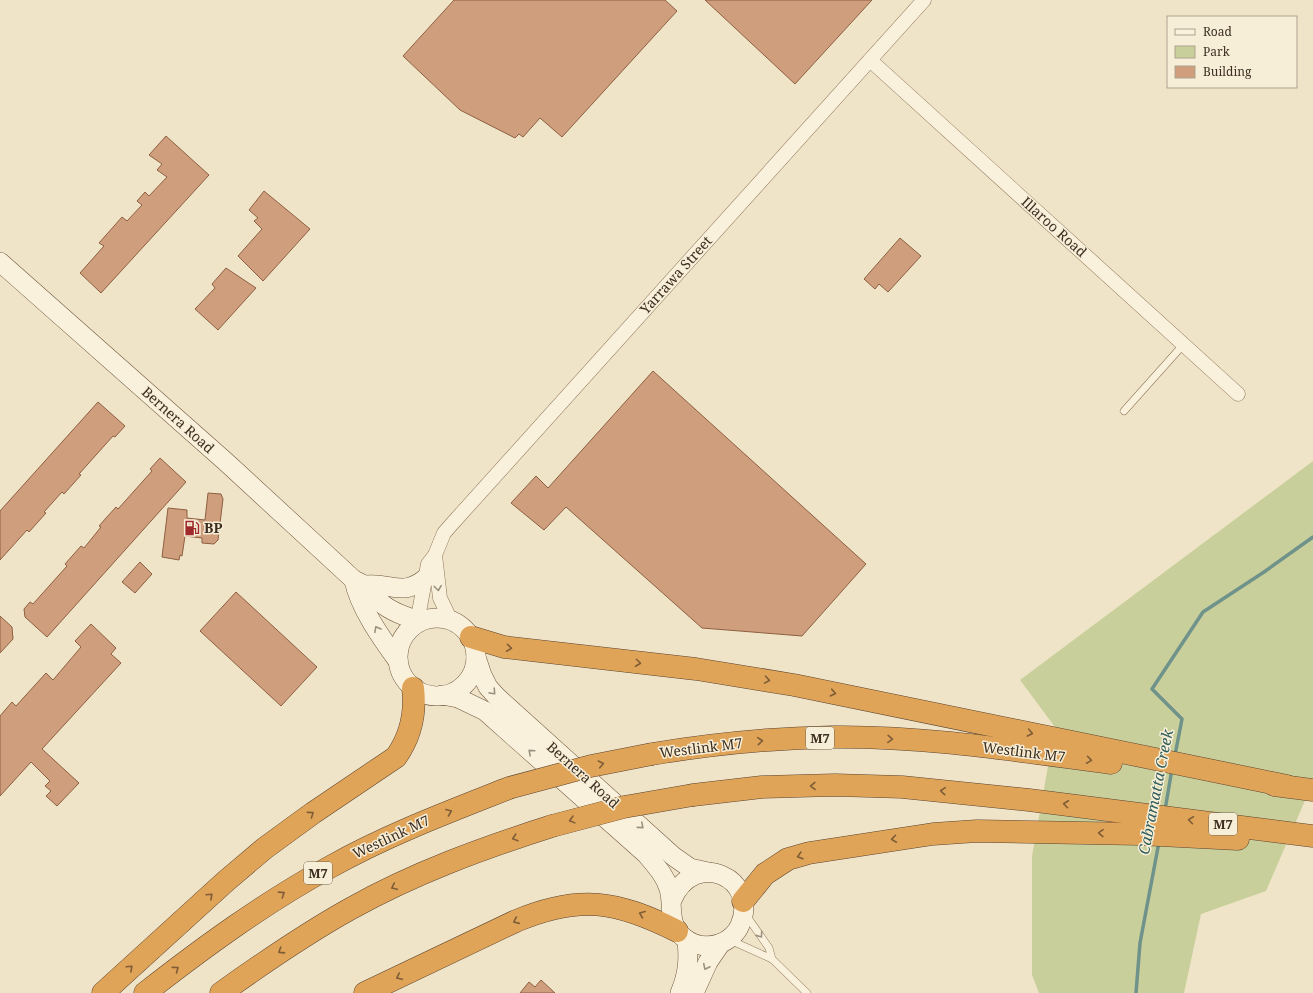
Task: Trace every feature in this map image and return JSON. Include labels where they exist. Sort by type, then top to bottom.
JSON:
[{"type":"highway","points":[[474,647],[504,647],[749,677],[1287,786]]},
{"type":"highway","points":[[102,993],[226,881],[266,848],[312,813],[396,758],[411,732],[415,702],[414,688]]},
{"type":"highway","name":"Westlink M7","points":[[145,993],[225,932],[285,892],[330,866],[382,840],[510,788],[584,768],[652,754],[700,746],[765,740],[834,737],[898,739],[988,747],[1313,790]]},
{"type":"highway","name":"M7","points":[[221,993],[286,947],[351,908],[443,864],[552,826],[624,807],[693,795],[762,787],[835,785],[902,787],[982,794],[1313,836]]},
{"type":"highway","points":[[743,907],[765,874],[788,859],[809,853],[933,834],[977,831],[1140,834],[1313,842]]},
{"type":"highway","points":[[365,993],[516,921],[540,911],[558,906],[589,904],[613,906],[645,915],[682,935]]},
{"type":"main road","name":"Bernera Road","points":[[0,262],[385,606],[404,616],[421,621]]},
{"type":"main road","points":[[361,583],[403,589],[414,586],[426,578]]},
{"type":"main road","name":"Bernera Road","points":[[361,583],[357,593],[386,644],[398,661]]},
{"type":"main road","points":[[431,618],[450,620],[462,626],[474,647],[474,668],[470,678],[462,687],[452,693],[432,696],[414,688],[403,676],[398,661],[400,645],[407,631],[421,621],[431,618]]},
{"type":"main road","name":"Bernera Road","points":[[474,647],[488,687],[519,718],[673,856],[690,868],[708,872]]},
{"type":"main road","name":"Bernera Road","points":[[442,695],[458,698],[486,711],[646,854],[659,869],[667,882],[672,900]]},
{"type":"main road","points":[[680,993],[686,979],[688,965],[682,935],[671,916],[672,900],[677,888],[685,879],[696,874],[708,872],[720,875],[731,881],[741,894],[743,907],[739,928],[724,941],[708,962],[694,993]]},
{"type":"main road","points":[[682,935],[703,946],[724,941]]},
{"type":"street","name":"Yarrawa Street","points":[[421,621],[419,612],[428,564],[435,555],[444,533],[924,0]]},
{"type":"street","name":"Illaroo Road","points":[[870,60],[1238,394]]},
{"type":"street","name":"Yarrawa Street","points":[[435,555],[440,598],[450,620]]},
{"type":"lane","points":[[1124,411],[1183,345]]},
{"type":"lane","points":[[743,907],[769,948],[772,959]]},
{"type":"lane","points":[[724,941],[772,959],[807,993]]},
{"type":"green space","points":[[1313,461],[1313,782],[1266,891],[1201,914],[1184,993],[1039,993],[1032,975],[1032,856],[1055,727],[1020,680]]},
{"type":"building","points":[[454,0],[665,0],[677,11],[562,137],[540,118],[523,137],[519,134],[515,138],[460,110],[403,56]]},
{"type":"building","points":[[705,0],[872,0],[795,84]]},
{"type":"building","points":[[166,136],[209,175],[101,293],[80,273],[104,246],[99,243],[122,217],[127,221],[142,205],[137,201],[145,192],[149,196],[167,177],[157,170],[162,164],[149,155]]},
{"type":"building","points":[[264,191],[310,229],[263,281],[238,256],[262,229],[254,221],[258,218],[249,210]]},
{"type":"building","points":[[900,238],[921,256],[888,292],[879,284],[875,289],[864,279]]},
{"type":"building","points":[[226,268],[256,288],[218,330],[195,309],[215,288],[212,284]]},
{"type":"building","points":[[653,371],[866,564],[802,636],[702,628],[566,507],[544,530],[511,503],[536,476],[548,488]]},
{"type":"building","points":[[98,402],[125,426],[115,437],[113,436],[79,474],[81,475],[64,494],[62,492],[29,532],[27,530],[0,560],[0,511]]},
{"type":"building","points":[[160,458],[186,482],[47,637],[25,617],[24,609],[30,602],[33,604],[67,566],[65,564],[81,546],[84,548],[101,527],[99,526],[116,507],[118,509],[152,471],[150,469]]},
{"type":"building","name":"BP","points":[[208,493],[221,494],[223,499],[218,540],[214,544],[202,543],[202,538],[185,536],[182,556],[180,555],[179,560],[162,557],[168,508],[187,510],[187,518],[205,520]]},
{"type":"building","points":[[140,562],[152,574],[135,593],[122,582]]},
{"type":"building","points":[[236,592],[317,667],[281,706],[200,631]]},
{"type":"building","points":[[0,616],[12,627],[13,639],[0,653]]},
{"type":"building","points":[[91,624],[116,648],[111,654],[121,663],[42,749],[79,783],[57,806],[46,796],[51,791],[45,786],[50,781],[31,762],[0,796],[0,716],[12,702],[16,706],[46,673],[53,680],[81,647],[75,641]]},
{"type":"building","points":[[541,980],[555,993],[520,993],[529,982],[535,987]]},
{"type":"waterway","name":"Cabramatta Creek","points":[[1175,755],[1182,719],[1152,689],[1203,612],[1264,572],[1313,537]]},
{"type":"waterway","name":"Cabramatta Creek","points":[[1165,810],[1172,769]]},
{"type":"waterway","name":"Cabramatta Creek","points":[[1136,993],[1140,943],[1159,842]]},
{"type":"place","name":"BP","points":[[192,528]]}]
